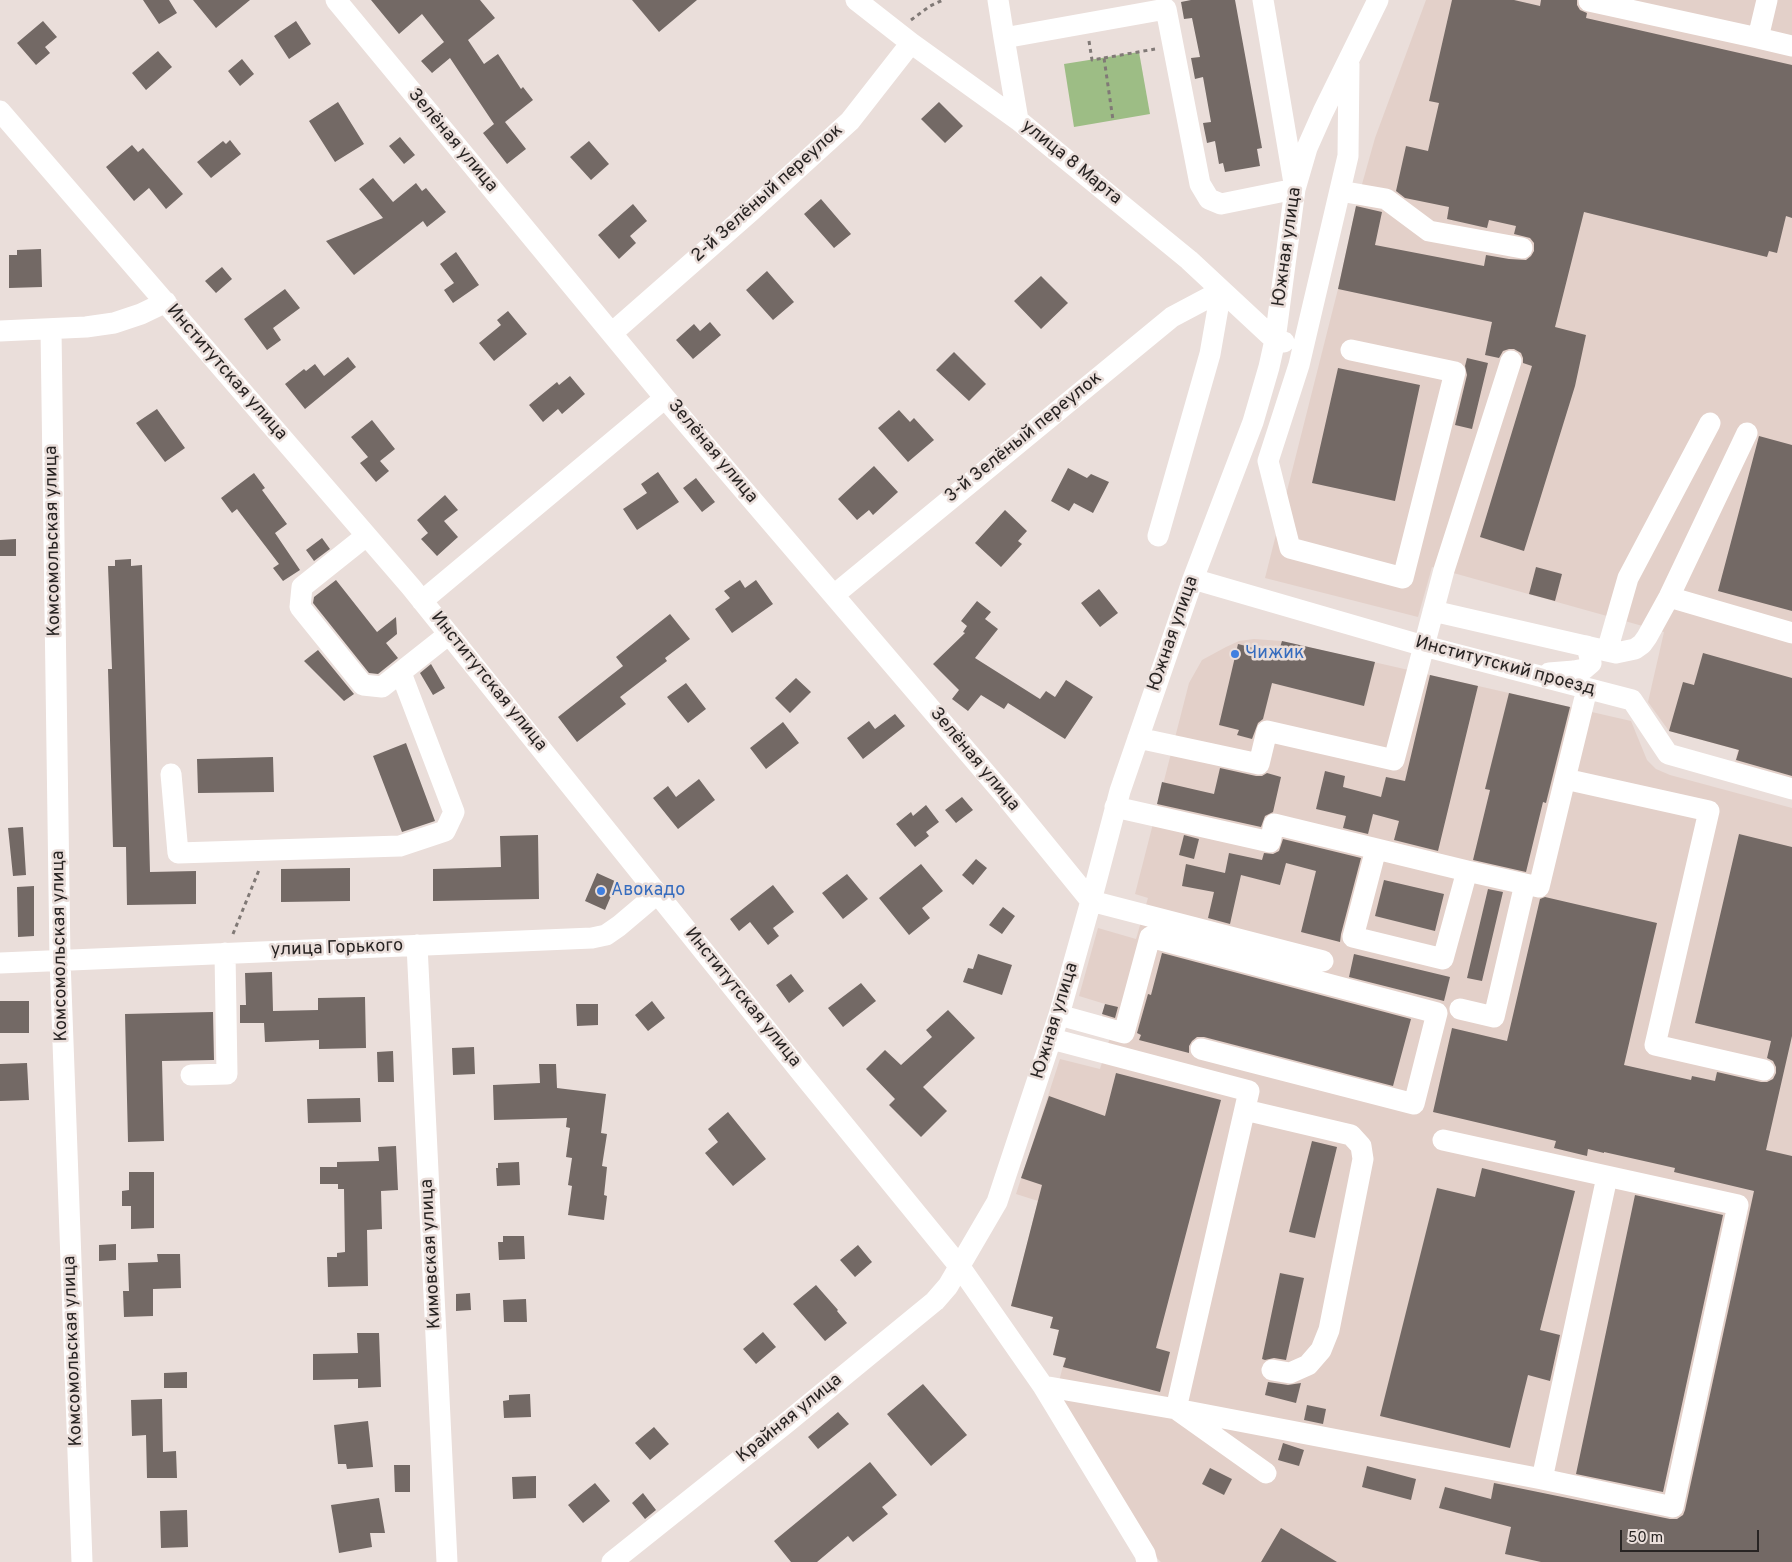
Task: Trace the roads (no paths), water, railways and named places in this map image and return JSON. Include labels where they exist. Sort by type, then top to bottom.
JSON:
[{"type":"street","name":"Зелёная улица","points":[[336,0],[665,398],[1007,798],[1091,901]]},
{"type":"street","name":"улица 8 Марта","points":[[856,0],[1018,120],[1188,260],[1275,340]]},
{"type":"street","points":[[998,0],[1018,120]]},
{"type":"street","points":[[1004,38],[1166,9],[1200,184],[1209,199],[1221,204],[1295,189],[1263,0]]},
{"type":"street","name":"Южная улица","points":[[960,1267],[997,1202],[1052,1039],[1115,807],[1193,579],[1253,422],[1275,340],[1295,189],[1307,148],[1378,0]]},
{"type":"street","points":[[1589,0],[1792,46]]},
{"type":"street","points":[[1758,38],[1767,0]]},
{"type":"street","name":"2-й Зелёный переулок","points":[[612,333],[752,211],[850,121],[904,37]]},
{"type":"street","points":[[1349,59],[1348,156],[1299,365],[1268,461],[1290,548],[1403,578],[1455,372],[1351,350]]},
{"type":"street","name":"Институтская улица","points":[[0,111],[422,601],[960,1267],[1043,1386],[1148,1559]]},
{"type":"street","points":[[1340,191],[1386,199],[1430,231],[1522,248]]},
{"type":"street","points":[[1158,536],[1210,354],[1221,291]]},
{"type":"street","name":"3-й Зелёный переулок","points":[[834,595],[1172,317],[1221,291]]},
{"type":"street","points":[[0,332],[51,330],[114,324],[142,314],[166,302]]},
{"type":"street","name":"Комсомольская улица","points":[[51,330],[60,960],[82,1562]]},
{"type":"street","points":[[1275,340],[1304,345]]},
{"type":"street","points":[[1138,738],[1258,764],[1267,731],[1394,760],[1444,570],[1511,361]]},
{"type":"street","points":[[422,601],[665,398]]},
{"type":"street","points":[[1607,651],[1628,578],[1710,423]]},
{"type":"street","points":[[1433,611],[1607,651],[1626,652],[1635,649],[1648,637],[1747,433]]},
{"type":"street","points":[[366,536],[302,587],[300,607],[363,685],[382,687],[449,634]]},
{"type":"street","name":"Институтский проезд","points":[[1193,579],[1424,646],[1632,700],[1668,754],[1792,789]]},
{"type":"street","points":[[1668,597],[1792,633]]},
{"type":"street","points":[[1531,674],[1584,669],[1592,663],[1587,646]]},
{"type":"street","points":[[171,774],[178,853],[400,846],[445,831],[454,812],[401,673]]},
{"type":"street","points":[[1115,807],[1270,842],[1274,824],[1539,887],[1587,689]]},
{"type":"street","points":[[1565,779],[1709,812],[1655,1045],[1764,1070]]},
{"type":"street","points":[[1376,849],[1353,937],[1444,959],[1467,870]]},
{"type":"street","points":[[1460,1009],[1494,1017],[1525,884]]},
{"type":"street","name":"улица Горького","points":[[0,963],[592,938],[606,935],[658,893]]},
{"type":"street","points":[[1091,901],[1324,961]]},
{"type":"street","points":[[1059,1014],[1124,1034],[1150,937],[1437,1013],[1414,1104],[1201,1049]]},
{"type":"street","name":"Кимовская улица","points":[[418,945],[447,1562]]},
{"type":"street","points":[[191,1075],[228,1074],[225,953]]},
{"type":"street","points":[[1052,1039],[1249,1091],[1176,1409]]},
{"type":"street","points":[[1245,1110],[1351,1135],[1361,1146],[1363,1159],[1329,1330],[1321,1350],[1308,1365],[1290,1373],[1272,1370]]},
{"type":"street","points":[[1043,1386],[1176,1409],[1542,1479],[1673,1507],[1738,1205],[1442,1140]]},
{"type":"street","points":[[1542,1479],[1607,1177]]},
{"type":"street","name":"Крайняя улица","points":[[612,1562],[935,1301],[948,1286],[960,1267]]},
{"type":"street","points":[[1176,1409],[1266,1473]]},
{"type":"place","name":"Чижик","points":[[1235,654]]},
{"type":"place","name":"Авокадо","points":[[601,891]]}]
